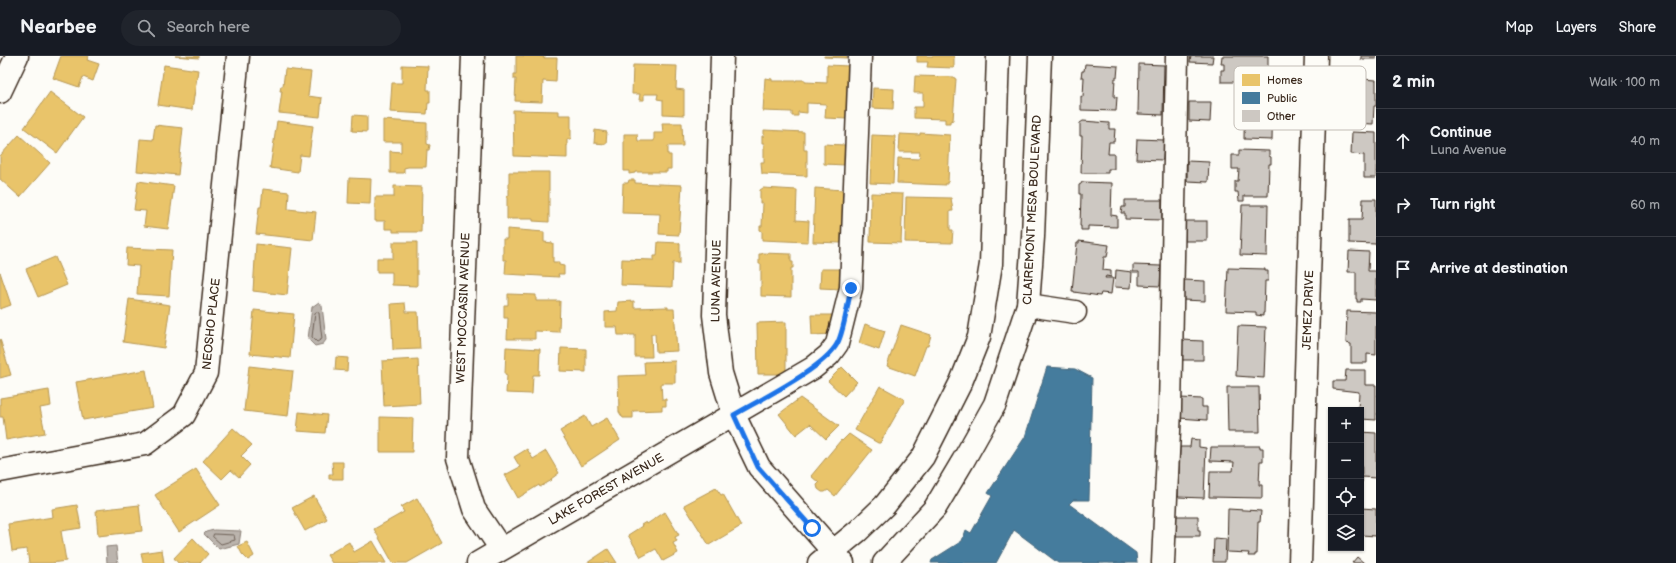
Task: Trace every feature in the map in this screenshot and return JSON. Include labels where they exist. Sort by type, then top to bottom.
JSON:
[{"type":"street","points":[[0,92],[17,56]]},
{"type":"street","name":"NEOSHO PLACE","points":[[0,471],[145,444],[184,415],[206,373],[238,56]]},
{"type":"street","name":"WEST MOCCASIN AVENUE","points":[[473,56],[458,458],[474,509],[501,549]]},
{"type":"street","name":"LUNA AVENUE","points":[[722,56],[714,315],[721,374],[734,415],[758,467],[832,559]]},
{"type":"street","name":"LAKE FOREST AVENUE","points":[[478,563],[813,368],[829,354],[837,344],[851,288],[860,56]]},
{"type":"street","points":[[832,559],[885,505],[923,457],[961,382],[979,338],[991,264],[998,56]]},
{"type":"street","name":"CLAIREMONT MESA BOULEVARD","points":[[884,563],[936,508],[995,404],[1028,305],[1034,229],[1040,56]]},
{"type":"street","points":[[1163,563],[1170,409],[1177,56]]},
{"type":"street","name":"JEMEZ DRIVE","points":[[1316,56],[1316,66]]},
{"type":"street","name":"JEMEZ DRIVE","points":[[1300,563],[1314,130]]},
{"type":"street","points":[[1028,305],[1075,312]]},
{"type":"water","points":[[319,302],[322,306],[326,340],[323,344],[315,346],[308,339],[312,307]]},
{"type":"water","points":[[214,530],[241,531],[239,544],[219,549],[204,534]]},
{"type":"water","points":[[116,546],[118,563],[107,563],[106,547]]},
{"type":"building: Homes","points":[[61,56],[89,56],[87,60],[99,64],[93,81],[83,77],[79,87],[53,78]]},
{"type":"building: Homes","points":[[175,56],[199,56],[199,58]]},
{"type":"building: Homes","points":[[516,56],[557,58],[556,82],[543,81],[542,102],[515,101],[516,79],[514,79],[514,74],[516,74]]},
{"type":"building: Homes","points":[[847,56],[847,58],[824,57]]},
{"type":"building: Homes","points":[[917,56],[954,56],[954,68],[927,67],[928,62],[917,62]]},
{"type":"building: Homes","points":[[164,65],[198,70],[192,110],[158,105]]},
{"type":"building: Homes","points":[[402,65],[428,66],[427,90],[430,90],[430,103],[428,103],[427,114],[390,112],[392,83],[402,83]]},
{"type":"building: Homes","points":[[633,65],[677,66],[676,89],[684,90],[684,115],[663,114],[663,100],[657,99],[658,94],[644,94],[644,100],[639,100],[640,94],[632,94]]},
{"type":"building: Homes","points":[[827,65],[849,66],[847,119],[825,118],[826,104],[807,103],[807,113],[798,112],[798,116],[792,116],[792,112],[763,111],[765,78],[772,79],[772,81],[805,80],[805,82],[827,83]]},
{"type":"building: Homes","points":[[285,69],[311,72],[308,96],[322,98],[320,117],[279,113],[282,91],[280,91],[281,86],[283,86]]},
{"type":"building: Homes","points":[[915,76],[954,77],[956,79],[953,120],[950,121],[950,123],[945,123],[945,119],[914,118],[914,107],[923,107],[923,93],[914,93]]},
{"type":"building: Homes","points":[[873,88],[894,89],[893,109],[872,108]]},
{"type":"building: Homes","points":[[50,92],[83,117],[57,153],[24,128]]},
{"type":"building: Homes","points":[[513,110],[559,111],[559,115],[571,115],[571,139],[567,139],[567,158],[514,156]]},
{"type":"building: Homes","points":[[353,115],[367,116],[367,132],[352,131]]},
{"type":"building: Homes","points":[[383,120],[427,123],[427,144],[430,145],[429,150],[427,150],[426,167],[408,167],[404,168],[404,173],[390,173],[390,151],[401,152],[401,142],[383,142]]},
{"type":"building: Homes","points":[[277,121],[313,126],[309,156],[300,155],[298,172],[270,168]]},
{"type":"building: Homes","points":[[662,123],[682,123],[683,146],[668,146],[668,155],[671,155],[671,169],[667,169],[667,172],[635,172],[629,174],[629,171],[624,171],[624,134],[637,134],[638,141],[654,141],[654,133],[663,133]]},
{"type":"building: Homes","points":[[155,125],[183,128],[178,175],[137,171],[140,139],[153,140]]},
{"type":"building: Homes","points":[[595,130],[607,132],[606,144],[594,143]]},
{"type":"building: Homes","points":[[764,130],[804,132],[804,150],[807,150],[807,176],[762,174],[761,162],[764,162],[764,143],[762,143],[762,136],[764,136]]},
{"type":"building: Homes","points":[[920,133],[950,135],[948,183],[946,183],[946,185],[897,183],[898,158],[919,159],[920,152],[899,152],[900,134],[920,135]]},
{"type":"building: Homes","points":[[19,135],[50,163],[20,197],[0,179],[0,156]]},
{"type":"building: Homes","points":[[872,135],[895,136],[893,184],[870,183]]},
{"type":"building: Homes","points":[[824,144],[845,145],[845,165],[824,164]]},
{"type":"building: Homes","points":[[509,172],[549,172],[549,222],[533,221],[533,219],[507,219]]},
{"type":"building: Homes","points":[[349,178],[371,179],[370,204],[348,203]]},
{"type":"building: Homes","points":[[629,180],[635,180],[635,183],[682,185],[679,235],[659,234],[660,214],[622,213],[623,183],[628,183]]},
{"type":"building: Homes","points":[[138,181],[174,186],[168,229],[144,226],[146,211],[134,210]]},
{"type":"building: Homes","points":[[394,186],[422,187],[421,232],[393,232],[393,229],[385,229],[385,221],[375,221],[375,197],[394,197]]},
{"type":"building: Homes","points":[[763,188],[797,190],[796,220],[809,221],[808,242],[762,240],[762,231],[760,230],[760,226],[762,226],[763,203],[760,203],[760,190]]},
{"type":"building: Homes","points":[[815,188],[843,190],[841,243],[813,242]]},
{"type":"building: Homes","points":[[263,189],[289,192],[288,209],[316,212],[313,240],[256,234]]},
{"type":"building: Homes","points":[[871,193],[903,194],[901,243],[870,242]]},
{"type":"building: Homes","points":[[906,197],[951,198],[953,211],[950,211],[950,230],[953,230],[952,243],[905,242]]},
{"type":"building: Homes","points":[[507,229],[544,232],[544,242],[553,243],[553,262],[559,262],[559,265],[564,266],[564,274],[558,274],[559,277],[505,274],[506,260],[503,260],[503,239],[507,239]]},
{"type":"building: Homes","points":[[393,242],[417,242],[417,286],[392,285],[392,272],[377,272],[377,258],[393,258]]},
{"type":"building: Homes","points":[[658,242],[680,243],[680,263],[673,263],[672,287],[621,285],[622,259],[654,260],[654,256],[657,256]]},
{"type":"building: Homes","points":[[256,244],[292,248],[287,295],[253,291]]},
{"type":"building: Homes","points":[[127,248],[172,250],[169,296],[137,294],[139,266],[126,265]]},
{"type":"building: Homes","points":[[759,254],[791,254],[793,268],[791,268],[791,297],[761,296],[761,264],[759,264]]},
{"type":"building: Homes","points":[[55,257],[67,285],[38,297],[26,269]]},
{"type":"building: Homes","points":[[821,269],[842,269],[841,289],[820,288]]},
{"type":"building: Homes","points":[[0,272],[11,305],[0,309]]},
{"type":"building: Homes","points":[[508,294],[536,295],[536,301],[560,301],[559,332],[535,331],[535,339],[507,339],[508,318],[504,318],[504,305],[508,305]]},
{"type":"building: Homes","points":[[129,299],[170,305],[164,348],[123,342]]},
{"type":"building: Homes","points":[[634,301],[634,308],[668,307],[668,309],[674,309],[677,351],[656,352],[655,334],[651,334],[652,357],[635,357],[635,335],[618,335],[617,327],[605,327],[605,312],[617,311],[618,302]]},
{"type":"building: Homes","points":[[405,303],[406,312],[418,312],[420,349],[393,350],[391,304]]},
{"type":"building: Homes","points":[[254,310],[294,314],[290,358],[250,354]]},
{"type":"building: Homes","points":[[811,315],[832,315],[833,334],[812,335]]},
{"type":"building: Homes","points":[[786,322],[786,374],[758,374],[757,323]]},
{"type":"building: Homes","points":[[865,324],[885,331],[879,350],[859,343]]},
{"type":"building: Homes","points":[[901,325],[931,335],[928,346],[926,346],[915,376],[887,366]]},
{"type":"building: Homes","points":[[0,339],[11,375],[0,378]]},
{"type":"building: Homes","points":[[506,347],[540,349],[539,375],[533,375],[532,394],[506,393]]},
{"type":"building: Homes","points":[[561,348],[586,349],[586,372],[560,371]]},
{"type":"building: Homes","points":[[336,357],[348,358],[347,371],[335,370]]},
{"type":"building: Homes","points":[[418,359],[420,404],[384,406],[382,361]]},
{"type":"building: Homes","points":[[675,361],[675,383],[661,383],[662,399],[666,399],[666,406],[662,406],[662,410],[633,411],[633,418],[623,418],[619,412],[618,376],[645,375],[644,362]]},
{"type":"building: Homes","points":[[249,366],[293,371],[288,416],[244,411]]},
{"type":"building: Homes","points":[[842,367],[857,382],[844,396],[828,381]]},
{"type":"building: Homes","points":[[146,370],[153,408],[83,420],[76,382]]},
{"type":"building: Homes","points":[[880,386],[904,399],[904,401],[880,443],[878,443],[855,430]]},
{"type":"building: Homes","points":[[49,390],[51,406],[40,408],[45,433],[6,440],[3,417],[0,417],[0,398]]},
{"type":"building: Homes","points":[[800,398],[839,426],[826,439],[810,424],[796,435],[779,414]]},
{"type":"building: Homes","points":[[299,412],[327,415],[325,433],[297,431]]},
{"type":"building: Homes","points":[[585,416],[591,427],[607,418],[620,440],[581,466],[560,431]]},
{"type":"building: Homes","points":[[380,417],[413,418],[412,452],[380,452]]},
{"type":"building: Homes","points":[[233,428],[252,445],[241,456],[250,465],[239,477],[231,470],[222,479],[203,461]]},
{"type":"building: Homes","points":[[849,434],[872,450],[835,496],[828,490],[822,492],[818,489],[817,485],[819,483],[811,476],[841,440],[842,441]]},
{"type":"building: Homes","points":[[527,449],[533,459],[546,451],[559,473],[551,479],[552,480],[540,487],[539,485],[518,498],[505,475],[520,467],[514,457]]},
{"type":"building: Homes","points":[[332,462],[343,462],[343,479],[329,479],[329,474],[333,474]]},
{"type":"building: Homes","points":[[196,469],[220,505],[179,532],[155,495]]},
{"type":"building: Homes","points":[[716,488],[721,495],[723,494],[741,526],[709,545],[684,505]]},
{"type":"building: Homes","points":[[314,496],[327,519],[305,531],[292,508]]},
{"type":"building: Homes","points":[[417,498],[442,543],[407,563],[393,563],[374,529],[404,512],[401,507]]},
{"type":"building: Homes","points":[[77,505],[81,528],[61,531],[66,561],[29,563],[27,549],[12,551],[8,524],[53,517],[52,509]]},
{"type":"building: Homes","points":[[139,505],[142,531],[98,536],[96,510]]},
{"type":"building: Homes","points":[[665,512],[679,535],[675,537],[677,541],[673,543],[678,553],[663,561],[656,549],[641,557],[628,535],[642,526],[641,525],[646,522],[647,524]]},
{"type":"building: Homes","points":[[193,538],[208,554],[200,563],[178,563],[174,558]]},
{"type":"building: Homes","points":[[373,541],[386,563],[332,563],[327,555],[349,542],[354,552]]},
{"type":"building: Homes","points":[[247,542],[254,556],[248,560],[242,554],[238,546]]},
{"type":"building: Homes","points":[[608,549],[617,563],[587,563]]},
{"type":"building: Homes","points":[[162,550],[164,563],[143,563],[141,553]]},
{"type":"building: Public","points":[[1047,367],[1075,369],[1092,378],[1089,500],[1073,500],[1069,504],[1136,553],[1137,563],[1058,563],[1014,530],[996,563],[931,563],[932,560],[962,541],[966,530],[971,533],[992,496],[988,493],[1025,437]]},
{"type":"building: Other","points":[[1191,56],[1213,56],[1212,63],[1190,62]]},
{"type":"building: Other","points":[[1222,56],[1268,56],[1268,66],[1234,66],[1234,82],[1221,82],[1221,70],[1224,70],[1224,64],[1221,64]]},
{"type":"building: Other","points":[[1361,56],[1376,56],[1376,59],[1361,59]]},
{"type":"building: Other","points":[[1085,64],[1118,66],[1117,78],[1115,78],[1114,97],[1117,97],[1116,111],[1081,110],[1081,96],[1083,97],[1084,77],[1081,77]]},
{"type":"building: Other","points":[[1139,64],[1164,65],[1163,115],[1138,114]]},
{"type":"building: Other","points":[[1366,79],[1376,80],[1376,106],[1374,106],[1373,124],[1366,124]]},
{"type":"building: Other","points":[[1189,102],[1211,102],[1210,122],[1189,121]]},
{"type":"building: Other","points":[[1083,121],[1109,123],[1109,129],[1115,129],[1114,142],[1109,142],[1108,154],[1114,154],[1114,169],[1108,169],[1108,173],[1081,173],[1082,136],[1080,136],[1080,123]]},
{"type":"building: Other","points":[[1244,130],[1272,130],[1272,140],[1244,139]]},
{"type":"building: Other","points":[[1352,132],[1376,133],[1376,178],[1364,178],[1364,155],[1351,154]]},
{"type":"building: Other","points":[[1137,139],[1164,140],[1163,160],[1136,159]]},
{"type":"building: Other","points":[[1239,150],[1269,151],[1271,164],[1269,164],[1268,196],[1244,196],[1244,201],[1239,201],[1238,192],[1235,192],[1235,181],[1238,181],[1239,169],[1232,169],[1232,155],[1239,155]]},
{"type":"building: Other","points":[[1187,161],[1209,162],[1208,182],[1187,181]]},
{"type":"building: Other","points":[[1082,182],[1112,183],[1111,215],[1117,216],[1117,227],[1088,226],[1088,230],[1081,230],[1081,194],[1079,194],[1079,185]]},
{"type":"building: Other","points":[[1363,199],[1376,199],[1376,244],[1349,243],[1349,220],[1362,220]]},
{"type":"building: Other","points":[[1125,200],[1162,200],[1162,220],[1125,219],[1125,213],[1121,213],[1122,207],[1125,207]]},
{"type":"building: Other","points":[[1242,205],[1268,205],[1267,256],[1240,255]]},
{"type":"building: Other","points":[[1185,221],[1207,221],[1207,241],[1185,241]]},
{"type":"building: Other","points":[[1079,241],[1109,245],[1107,257],[1104,257],[1103,270],[1111,271],[1111,277],[1106,276],[1105,278],[1113,278],[1111,294],[1101,293],[1100,296],[1072,291],[1077,243],[1079,243]]},
{"type":"building: Other","points":[[1349,251],[1369,252],[1368,271],[1376,271],[1376,300],[1361,299],[1361,302],[1357,302],[1356,272],[1348,272]]},
{"type":"building: Other","points":[[1133,265],[1161,266],[1160,286],[1139,285],[1139,272],[1133,272]]},
{"type":"building: Other","points":[[1228,268],[1265,269],[1265,271],[1268,271],[1268,281],[1265,281],[1263,316],[1256,315],[1256,312],[1226,311]]},
{"type":"building: Other","points":[[1116,270],[1132,272],[1131,288],[1115,287]]},
{"type":"building: Other","points":[[1184,280],[1205,281],[1205,301],[1183,300]]},
{"type":"building: Other","points":[[1347,311],[1376,312],[1376,355],[1367,354],[1367,363],[1351,363],[1351,344],[1346,343]]},
{"type":"building: Other","points":[[1238,326],[1266,327],[1264,378],[1236,376]]},
{"type":"building: Other","points":[[1182,340],[1203,341],[1203,360],[1181,360]]},
{"type":"building: Other","points":[[1346,370],[1365,370],[1365,385],[1376,385],[1376,420],[1364,419],[1364,407],[1358,407],[1359,392],[1333,389],[1333,381],[1345,381]]},
{"type":"building: Other","points":[[1227,387],[1259,387],[1260,432],[1228,432]]},
{"type":"building: Other","points":[[1180,398],[1202,399],[1202,407],[1207,407],[1207,420],[1179,418]]},
{"type":"building: Other","points":[[1364,432],[1376,433],[1376,478],[1364,477]]},
{"type":"building: Other","points":[[1191,439],[1199,440],[1199,447],[1206,448],[1204,498],[1178,497],[1180,447],[1190,447]]},
{"type":"building: Other","points":[[1260,446],[1260,448],[1263,448],[1263,461],[1260,461],[1259,485],[1262,485],[1262,498],[1209,497],[1210,471],[1233,471],[1234,462],[1210,461],[1211,447]]},
{"type":"building: Other","points":[[1364,508],[1376,509],[1376,536],[1364,535]]},
{"type":"building: Other","points":[[1228,509],[1261,511],[1260,522],[1258,522],[1257,554],[1255,554],[1255,556],[1248,556],[1249,553],[1227,552]]},
{"type":"building: Other","points":[[1176,516],[1198,516],[1198,530],[1200,530],[1200,536],[1176,536]]},
{"type":"building: Other","points":[[1214,538],[1226,539],[1225,562],[1213,562]]},
{"type":"building: Other","points":[[1357,557],[1364,563],[1352,563]]},
{"type":"route","points":[[812,528],[758,467],[734,415],[813,368],[829,354],[837,344],[846,313],[851,288]]}]
